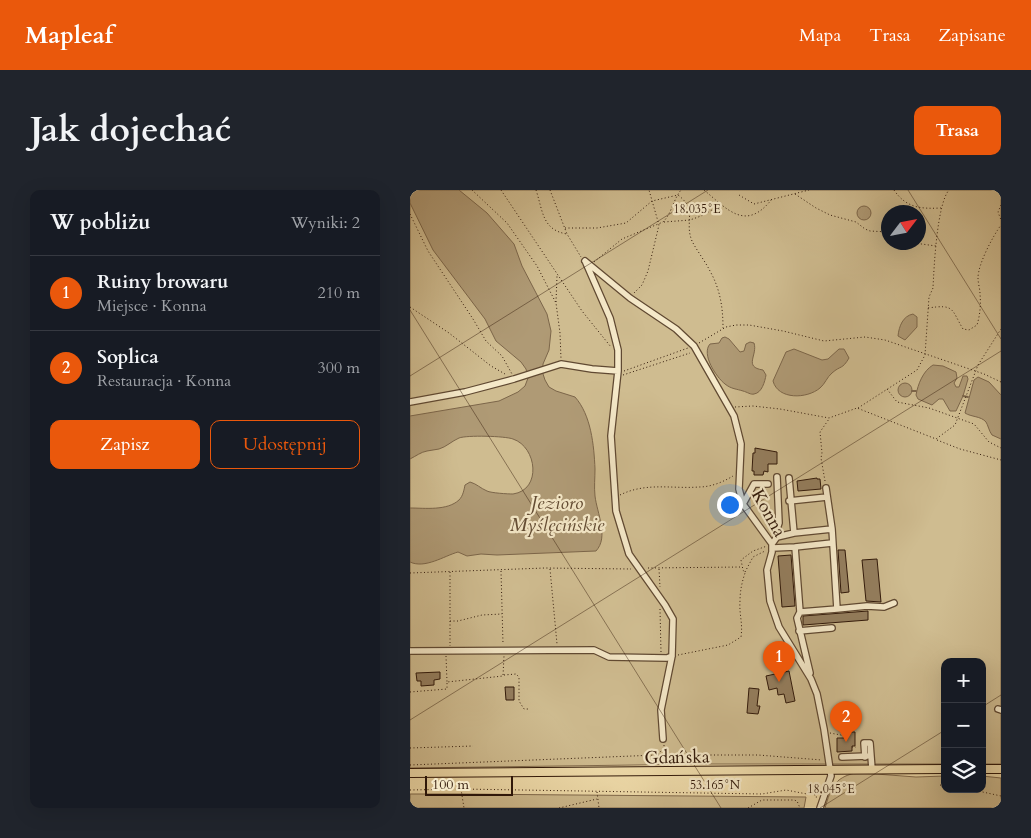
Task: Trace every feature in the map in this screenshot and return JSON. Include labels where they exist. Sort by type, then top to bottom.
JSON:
[{"type":"main road","name":"Gdańska","points":[[410,772],[941,769]]},
{"type":"main road","points":[[986,769],[1001,769]]},
{"type":"street","points":[[588,263],[610,318],[619,357],[611,436],[616,511],[627,550],[671,613],[673,619],[672,656],[661,710],[663,739]]},
{"type":"street","name":"Konna","points":[[588,263],[630,298],[676,329],[694,346],[734,416],[741,444],[739,489],[743,504],[772,546],[767,570],[770,601],[779,627],[812,679],[817,694],[831,770],[830,783],[820,808]]},
{"type":"street","points":[[410,402],[465,392],[514,380],[561,364],[618,373]]},
{"type":"street","points":[[777,477],[779,523],[776,529],[777,538],[772,546],[795,547],[832,543]]},
{"type":"street","points":[[789,478],[794,533]]},
{"type":"street","points":[[743,504],[754,484],[768,484]]},
{"type":"street","points":[[826,488],[832,529],[837,609]]},
{"type":"street","points":[[790,501],[827,497]]},
{"type":"street","points":[[777,538],[794,533],[832,529]]},
{"type":"street","points":[[795,547],[800,612],[797,618],[812,679]]},
{"type":"street","points":[[800,612],[867,606],[884,608],[894,603]]},
{"type":"street","points":[[799,631],[832,628]]},
{"type":"street","points":[[410,651],[594,650],[609,658],[661,658],[672,656]]},
{"type":"street","points":[[842,757],[868,756],[872,769]]},
{"type":"path","points":[[472,190],[507,223],[537,266],[556,303]]},
{"type":"path","points":[[501,190],[582,311],[619,357]]},
{"type":"path","points":[[536,190],[548,226],[557,232],[567,234]]},
{"type":"path","points":[[550,190],[573,246],[588,263],[622,239],[663,222],[668,218],[681,190]]},
{"type":"path","points":[[630,298],[642,285],[648,271],[659,225],[649,190]]},
{"type":"path","points":[[704,190],[720,205],[744,217],[752,216],[766,207],[772,199]]},
{"type":"path","points":[[739,195],[754,204],[809,190]]},
{"type":"path","points":[[894,190],[898,197],[915,207],[922,209],[941,208]]},
{"type":"path","points":[[729,408],[753,406],[829,418],[857,408],[917,370],[925,355],[929,296],[933,288],[941,208],[949,190]]},
{"type":"path","points":[[564,228],[597,228],[626,223],[652,201],[678,194]]},
{"type":"path","points":[[678,194],[687,203],[692,241],[711,272],[719,293],[723,309],[723,329]]},
{"type":"path","points":[[795,194],[807,203],[830,215],[856,222],[870,231],[881,232]]},
{"type":"path","points":[[663,222],[690,220],[720,205]]},
{"type":"path","points":[[1001,205],[998,212],[1001,220]]},
{"type":"path","points":[[410,214],[428,251],[486,342],[502,356],[514,380]]},
{"type":"path","points":[[928,308],[948,307],[955,314],[963,329],[969,330],[977,325],[980,315],[978,279],[980,267],[995,233],[1001,225]]},
{"type":"path","points":[[926,245],[936,246]]},
{"type":"path","points":[[557,274],[556,303],[560,333],[561,364]]},
{"type":"path","points":[[410,306],[464,344],[491,366],[514,380]]},
{"type":"path","points":[[618,373],[694,346],[723,329],[736,325],[749,325],[824,340],[865,337],[884,340],[1001,382]]},
{"type":"path","points":[[936,439],[951,429],[958,418],[975,372],[987,349],[1001,329]]},
{"type":"path","points":[[618,373],[636,372],[695,351],[694,346]]},
{"type":"path","points":[[887,389],[897,402],[928,408],[974,424],[989,442],[1001,448]]},
{"type":"path","points":[[857,408],[960,449],[1001,460]]},
{"type":"path","points":[[826,488],[821,458],[820,432],[829,418]]},
{"type":"path","points":[[615,497],[635,489],[648,487],[700,487],[720,482],[741,472]]},
{"type":"path","points":[[672,656],[728,645],[742,637],[741,584],[753,557],[772,546]]},
{"type":"path","points":[[745,573],[741,560],[762,547]]},
{"type":"path","points":[[410,573],[550,568],[742,567]]},
{"type":"path","points":[[550,568],[558,650]]},
{"type":"path","points":[[659,568],[661,658]]},
{"type":"path","points":[[447,682],[450,571]]},
{"type":"path","points":[[450,621],[482,615],[503,614]]},
{"type":"path","points":[[504,676],[516,674],[519,677],[520,701],[524,708],[528,709]]},
{"type":"path","points":[[832,734],[841,735],[844,738]]},
{"type":"path","points":[[657,755],[664,748],[663,739]]},
{"type":"path","points":[[410,748],[473,746]]},
{"type":"path","points":[[410,766],[657,755],[758,755],[830,761]]},
{"type":"path","points":[[410,790],[461,789],[762,794],[786,790],[807,794],[811,788],[814,790],[815,797],[824,798]]},
{"type":"path","points":[[461,789],[464,808]]},
{"type":"path","points":[[597,792],[599,808]]},
{"type":"path","points":[[986,793],[1001,796]]},
{"type":"path","points":[[559,808],[597,799]]},
{"type":"path","points":[[748,808],[762,800],[794,800],[797,801],[800,808]]},
{"type":"shaded area","points":[[410,190],[1001,190],[1001,764],[986,764],[986,658],[941,658],[941,764],[710,764],[410,768]]},
{"type":"shaded area","points":[[855,773],[916,777],[941,776],[941,793],[986,793],[986,776],[1001,778],[1001,808],[825,808],[834,785],[848,775]]},
{"type":"shaded area","points":[[410,794],[806,797],[804,808],[410,808]]},
{"type":"water","name":"Jezioro Myślęcińskie","points":[[410,190],[459,190],[487,213],[514,244],[522,266],[547,314],[551,331],[549,350],[543,364],[545,380],[549,387],[556,391],[575,397],[585,412],[591,431],[595,460],[595,496],[602,532],[602,539],[596,551],[467,556],[458,552],[428,563],[416,564],[410,562],[410,508],[436,508],[454,504],[461,497],[465,485],[470,482],[489,492],[513,494],[522,491],[529,485],[533,468],[527,450],[521,443],[509,438],[470,436],[459,438],[442,448],[421,453],[410,459],[410,416],[499,401],[518,392],[525,386],[528,378],[526,369],[521,362],[496,341],[485,319],[433,250],[410,203]]},
{"type":"water","points":[[861,206],[867,206],[871,213],[867,220],[861,220],[857,216],[857,210]]},
{"type":"water","points":[[913,314],[917,317],[917,327],[905,340],[898,336],[899,329],[904,319]]},
{"type":"water","points":[[725,337],[740,352],[744,351],[746,344],[754,343],[752,363],[757,368],[763,370],[766,375],[763,386],[757,393],[752,394],[730,387],[721,381],[714,371],[708,359],[708,348],[710,344],[719,343]]},
{"type":"water","points":[[794,349],[822,360],[828,359],[839,349],[844,349],[849,358],[843,366],[830,375],[820,388],[808,394],[794,396],[781,392],[773,381],[786,352]]},
{"type":"water","points":[[933,365],[943,366],[956,372],[957,378],[954,383],[956,387],[959,387],[963,376],[967,376],[968,379],[963,396],[956,411],[950,411],[943,399],[939,399],[932,405],[918,399],[916,395],[924,374]]},
{"type":"water","points":[[978,377],[989,382],[1001,395],[1001,439],[992,435],[984,420],[965,413],[974,380]]},
{"type":"water","points":[[902,383],[908,383],[912,390],[908,397],[902,397],[898,393],[898,387]]},
{"type":"building","points":[[755,448],[777,452],[777,464],[768,464],[768,472],[764,471],[763,475],[754,475],[754,471],[752,471]]},
{"type":"building","points":[[820,479],[821,489],[798,491],[797,481]]},
{"type":"building","points":[[838,550],[845,550],[849,592],[841,593]]},
{"type":"building","points":[[791,555],[795,606],[782,607],[778,556]]},
{"type":"building","points":[[877,559],[881,602],[866,601],[862,560]]},
{"type":"building","points":[[868,611],[868,620],[803,625],[803,616]]},
{"type":"building","points":[[789,671],[795,701],[786,703],[784,694],[778,695],[777,688],[769,690],[766,676]]},
{"type":"building","points":[[440,672],[440,679],[434,680],[434,685],[421,686],[421,681],[417,681],[416,673]]},
{"type":"building","points":[[505,687],[514,687],[514,700],[506,700]]},
{"type":"building","points":[[749,688],[759,689],[757,706],[760,706],[758,714],[747,713]]},
{"type":"building","points":[[847,732],[855,732],[855,746],[852,746],[852,751],[837,752],[837,738],[847,738]]},
{"type":"waterway","points":[[963,396],[968,397]]},
{"type":"place","name":"Ruiny browaru","points":[[779,682]]},
{"type":"place","name":"Soplica","points":[[846,742]]}]
